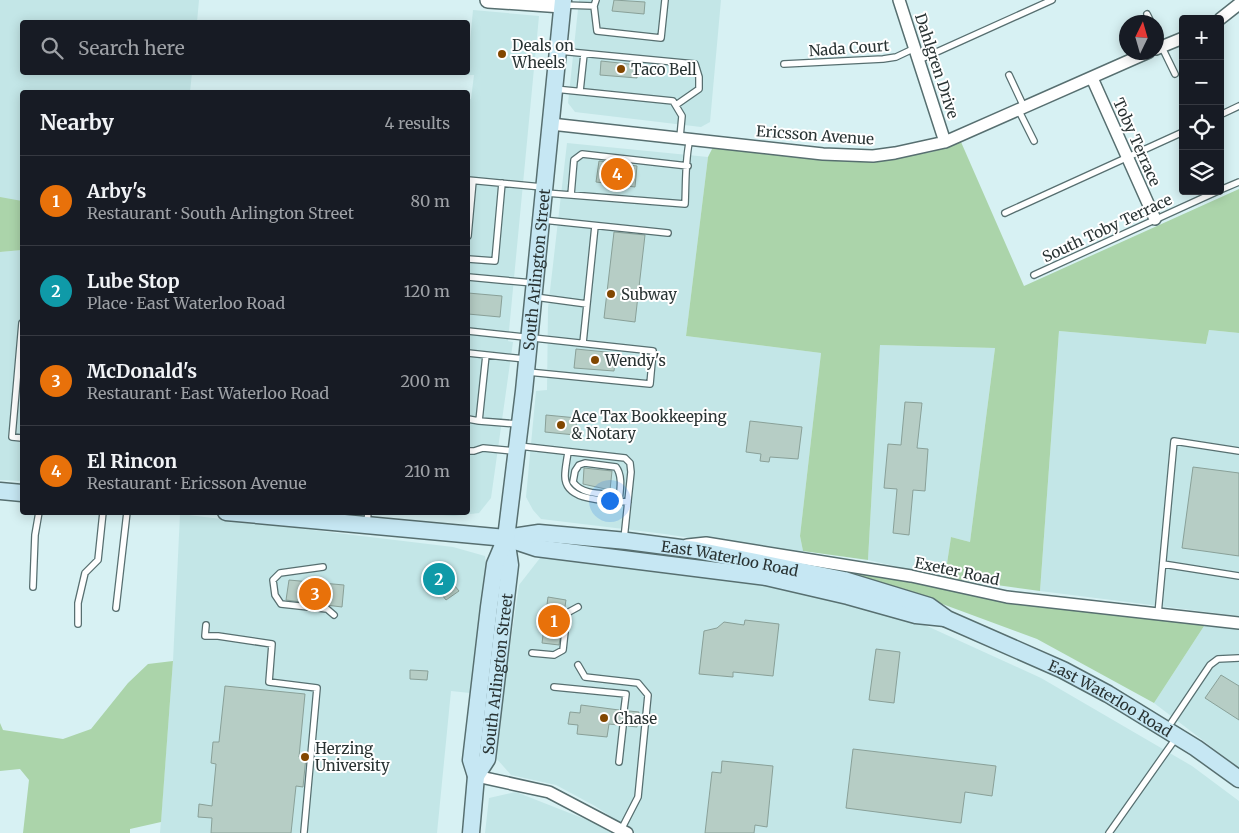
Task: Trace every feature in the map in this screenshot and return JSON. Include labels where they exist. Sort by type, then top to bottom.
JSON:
[{"type":"main road","name":"South Arlington Street","points":[[471,833],[476,776],[471,760],[495,564],[506,538],[520,424],[563,2]]},
{"type":"main road","points":[[0,490],[20,493]]},
{"type":"main road","name":"East Waterloo Road","points":[[286,515],[367,519],[506,538],[536,548],[766,577],[848,596],[916,615],[947,619]]},
{"type":"main road","name":"East Waterloo Road","points":[[506,538],[539,533],[623,540],[671,547],[782,566],[844,580],[929,606],[947,619],[1063,670],[1172,732],[1239,779]]},
{"type":"street","points":[[488,0],[563,2]]},
{"type":"street","name":"Dahlgren Drive","points":[[899,0],[945,142]]},
{"type":"street","points":[[1224,16],[1239,4]]},
{"type":"street","points":[[1164,46],[1179,40]]},
{"type":"street","name":"Ericsson Avenue","points":[[551,124],[852,156],[895,154],[945,142],[1131,60]]},
{"type":"street","name":"Toby Terrace","points":[[1092,78],[1155,219]]},
{"type":"street","name":"Exeter Road","points":[[671,547],[706,542],[911,576],[1007,597],[1239,623]]},
{"type":"street","points":[[476,776],[549,792],[624,831]]},
{"type":"lane","points":[[563,2],[595,3],[597,31],[661,38],[665,0]]},
{"type":"lane","points":[[919,60],[1052,0]]},
{"type":"lane","name":"Nada Court","points":[[784,64],[883,59],[896,57],[915,48]]},
{"type":"lane","points":[[558,51],[694,64],[699,78],[699,90],[676,105]]},
{"type":"lane","points":[[580,91],[584,54]]},
{"type":"lane","points":[[1164,56],[1175,74]]},
{"type":"lane","points":[[1009,76],[1034,141]]},
{"type":"lane","points":[[470,180],[502,183],[571,195],[685,204],[688,166],[685,138],[682,116],[673,100],[554,89]]},
{"type":"lane","points":[[1224,113],[1239,106]]},
{"type":"lane","points":[[1006,213],[1179,134]]},
{"type":"lane","points":[[571,195],[574,160],[582,154],[688,166]]},
{"type":"lane","name":"South Toby Terrace","points":[[1224,189],[1239,182]]},
{"type":"lane","points":[[470,259],[495,261],[502,183]]},
{"type":"lane","name":"South Toby Terrace","points":[[1034,275],[1210,195]]},
{"type":"lane","points":[[541,220],[668,233]]},
{"type":"lane","points":[[583,343],[595,226]]},
{"type":"lane","points":[[470,277],[534,290],[587,304]]},
{"type":"lane","points":[[470,331],[653,351],[650,384],[527,365],[470,353]]},
{"type":"lane","points":[[20,345],[12,437],[20,438]]},
{"type":"lane","points":[[479,420],[486,355]]},
{"type":"lane","points":[[470,420],[520,424]]},
{"type":"lane","points":[[1158,614],[1174,441],[1239,451]]},
{"type":"lane","points":[[470,451],[483,448],[516,449],[625,458],[630,462],[631,472],[623,540]]},
{"type":"lane","points":[[568,452],[565,477],[569,488],[577,496],[619,498]]},
{"type":"lane","points":[[619,498],[621,480],[616,467],[585,463],[578,465],[573,482],[578,488],[628,502]]},
{"type":"lane","points":[[33,587],[35,535],[38,515]]},
{"type":"lane","points":[[78,624],[78,603],[85,573],[98,560],[103,515]]},
{"type":"lane","points":[[116,608],[127,515]]},
{"type":"lane","points":[[1163,564],[1239,576]]},
{"type":"lane","points":[[323,567],[280,573],[273,580],[275,595],[281,604],[327,609],[334,615]]},
{"type":"lane","points":[[532,653],[554,655],[563,650],[567,613],[578,607]]},
{"type":"lane","points":[[206,625],[205,636],[272,644],[269,682],[318,688],[304,832]]},
{"type":"lane","points":[[1109,833],[1172,732],[1210,665],[1218,659],[1239,658]]},
{"type":"lane","points":[[578,665],[585,677],[638,683],[648,695],[638,797],[624,831]]},
{"type":"lane","points":[[554,687],[626,694],[624,710]]},
{"type":"lane","points":[[619,762],[623,726]]},
{"type":"shaded area","points":[[0,0],[199,0],[197,20],[20,20],[20,75],[192,75],[190,90],[20,90],[20,225],[0,223]]},
{"type":"shaded area","points":[[579,0],[721,0],[710,122],[701,127],[575,112],[568,103]]},
{"type":"shaded area","points":[[473,10],[539,16],[508,341],[513,342],[491,498],[479,513],[470,514],[470,99],[474,75],[470,75]]},
{"type":"shaded area","points":[[567,143],[708,157],[686,336],[821,353],[800,536],[804,556],[665,534],[541,519],[533,510],[526,497],[536,391],[547,390],[548,308]]},
{"type":"shaded area","points":[[20,250],[20,481],[0,480],[0,252]]},
{"type":"shaded area","points":[[1209,330],[1239,333],[1239,616],[1040,591],[1059,331],[1206,344]]},
{"type":"shaded area","points":[[880,345],[995,348],[970,542],[951,537],[946,570],[947,578],[868,560]]},
{"type":"shaded area","points":[[180,515],[453,547],[485,556],[489,584],[470,693],[451,691],[437,833],[160,833],[173,661]]},
{"type":"shaded area","points":[[557,556],[626,564],[809,592],[916,621],[1041,678],[1192,766],[1239,801],[1239,833],[635,833],[595,806],[556,785],[511,775],[496,758],[519,585],[540,558]]},
{"type":"shaded area","points":[[1206,623],[1239,627],[1239,768],[1154,703]]},
{"type":"shaded area","points":[[516,792],[595,823],[615,833],[485,833],[489,798]]},
{"type":"green space","points":[[961,142],[1024,286],[1239,189],[1239,333],[1209,330],[1206,344],[1059,331],[1040,591],[947,578],[946,570],[951,537],[970,542],[995,348],[880,345],[868,560],[803,551],[800,536],[821,353],[686,336],[708,157],[713,147],[866,162],[932,152]]},
{"type":"green space","points":[[0,197],[20,201],[20,250],[0,252]]},
{"type":"green space","points":[[794,561],[1206,623],[1154,703],[1037,639],[918,595]]},
{"type":"green space","points":[[173,661],[161,822],[130,829],[130,833],[23,833],[29,780],[20,769],[0,771],[0,723],[3,730],[63,739],[91,729],[128,683],[148,664]]},
{"type":"building","points":[[614,0],[645,2],[644,14],[612,11]]},
{"type":"building","points":[[601,61],[638,65],[637,78],[600,75]]},
{"type":"building","points":[[599,161],[637,166],[635,187],[596,182]]},
{"type":"building","points":[[614,232],[645,235],[635,322],[604,318]]},
{"type":"building","points":[[470,293],[502,296],[500,317],[470,314]]},
{"type":"building","name":"Wendy's","points":[[576,349],[616,353],[614,371],[574,368]]},
{"type":"building","points":[[905,402],[922,403],[917,448],[928,449],[925,491],[913,490],[909,535],[893,533],[897,489],[884,488],[888,444],[901,445]]},
{"type":"building","name":"Ace Tax Bookkeeping & Notary","points":[[546,415],[577,418],[575,435],[545,432]]},
{"type":"building","points":[[750,421],[802,427],[798,459],[770,457],[769,462],[760,461],[761,454],[746,452]]},
{"type":"building","points":[[1193,467],[1239,473],[1239,556],[1182,548]]},
{"type":"building","points":[[584,468],[612,471],[610,490],[583,484]]},
{"type":"building","points":[[438,565],[459,591],[446,600],[426,574]]},
{"type":"building","points":[[289,580],[344,585],[342,607],[286,600]]},
{"type":"building","points":[[548,597],[566,600],[559,645],[542,643]]},
{"type":"building","points":[[745,620],[779,624],[773,676],[733,672],[733,677],[699,674],[704,631],[717,628],[724,622],[744,625]]},
{"type":"building","points":[[876,649],[900,652],[894,703],[869,700]]},
{"type":"building","points":[[410,670],[428,671],[427,680],[410,679]]},
{"type":"building","points":[[1221,675],[1239,686],[1239,720],[1205,698]]},
{"type":"building","points":[[225,686],[305,694],[299,757],[306,757],[303,787],[296,786],[291,833],[211,833],[212,818],[198,817],[199,804],[212,806],[216,764],[211,763],[213,742],[219,742]]},
{"type":"building","name":"Chase","points":[[581,705],[619,710],[624,715],[629,711],[639,712],[637,727],[628,726],[623,721],[618,725],[609,724],[607,737],[577,734],[578,725],[568,724],[570,712],[580,713]]},
{"type":"building","points":[[853,749],[996,766],[992,796],[965,792],[961,823],[846,808]]},
{"type":"building","points":[[722,761],[773,766],[767,827],[755,825],[754,833],[705,833],[712,772],[721,773]]},
{"type":"place","name":"Deals on Wheels","points":[[502,54]]},
{"type":"place","name":"Taco Bell","points":[[621,69]]},
{"type":"place","name":"El Rincon","points":[[617,174]]},
{"type":"place","name":"Subway","points":[[611,294]]},
{"type":"place","name":"Wendy's","points":[[595,360]]},
{"type":"place","name":"Ace Tax Bookkeeping & Notary","points":[[561,425]]},
{"type":"place","name":"Lube Stop","points":[[439,579]]},
{"type":"place","name":"McDonald's","points":[[315,594]]},
{"type":"place","name":"Arby's","points":[[554,621]]},
{"type":"place","name":"Chase","points":[[604,718]]},
{"type":"place","name":"Herzing University","points":[[305,757]]}]
